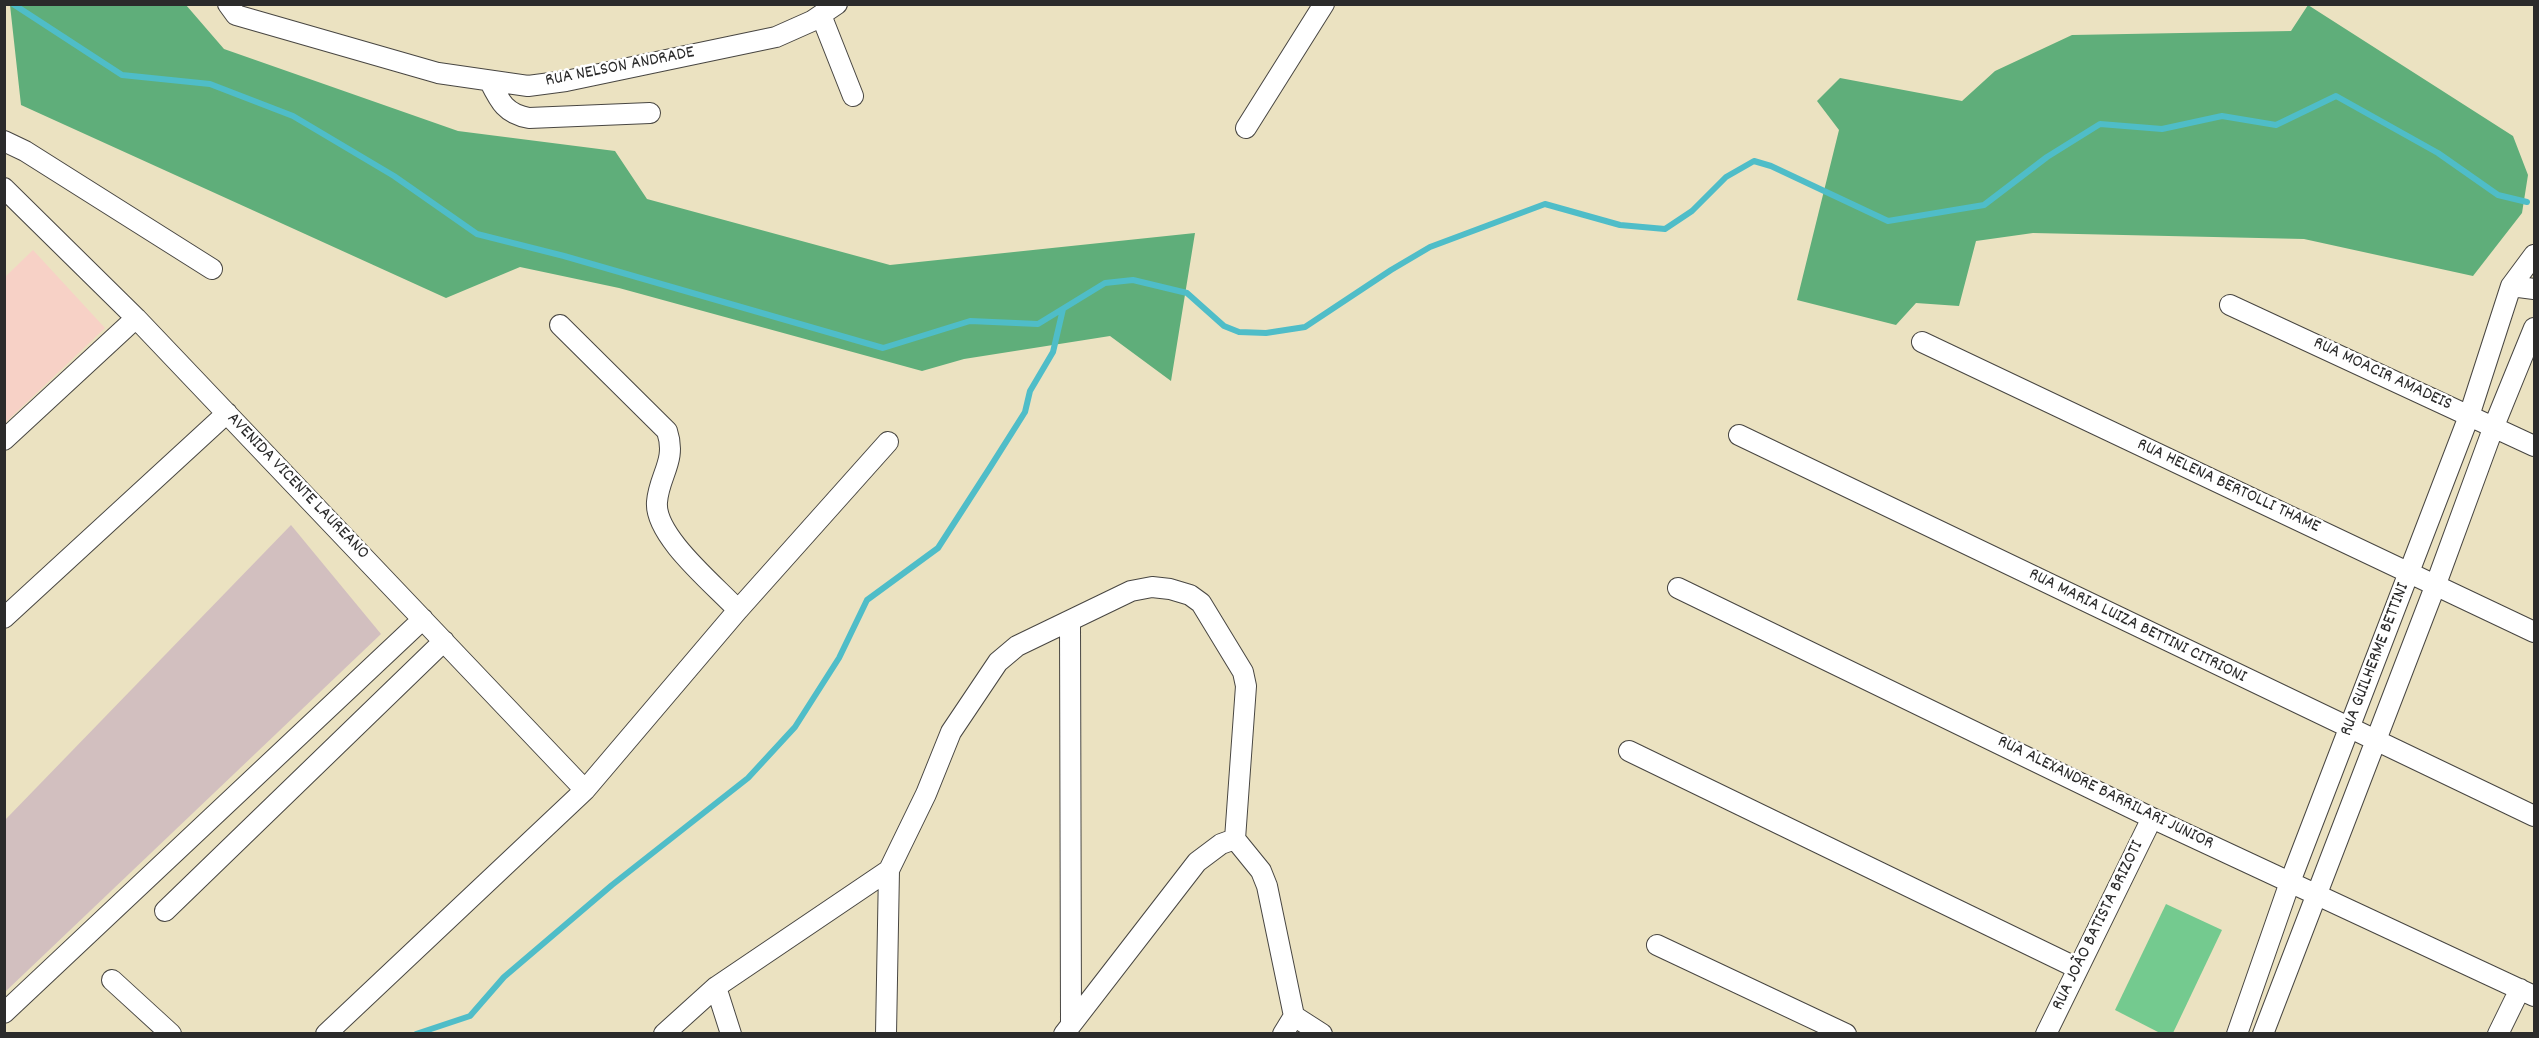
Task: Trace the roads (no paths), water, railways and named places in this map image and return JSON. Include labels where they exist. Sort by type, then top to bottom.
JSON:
[{"type":"street","name":"RUA NELSON ANDRADE","points":[[228,4],[236,15],[438,73],[528,86],[566,81],[776,37],[829,10]]},
{"type":"street","points":[[1246,128],[1324,4]]},
{"type":"street","points":[[829,10],[853,96]]},
{"type":"street","points":[[490,82],[502,106],[514,116],[529,118],[650,112]]},
{"type":"street","points":[[4,141],[25,151],[212,269]]},
{"type":"street","name":"AVENIDA VICENTE LAUREANO","points":[[4,188],[136,318],[585,790]]},
{"type":"street","name":"RUA GUILHERME BETTINI","points":[[2237,1034],[2290,882],[2469,416],[2511,286],[2535,255]]},
{"type":"street","points":[[2511,286],[2535,289]]},
{"type":"street","name":"RUA MOACIR AMADEIS","points":[[2230,304],[2535,446]]},
{"type":"street","points":[[4,440],[136,318]]},
{"type":"street","points":[[560,325],[667,431],[671,443],[670,458],[657,501],[658,515],[664,532],[738,610]]},
{"type":"street","name":"RUA GUILHERME BETTINI","points":[[2263,1034],[2436,584],[2494,426],[2535,328]]},
{"type":"street","name":"RUA HELENA BERTOLLI THAME","points":[[1922,342],[2535,632]]},
{"type":"street","points":[[4,618],[227,413]]},
{"type":"street","name":"RUA MARIA LUIZA BETTINI CITRIONI","points":[[1739,435],[2349,729],[2376,738],[2535,816]]},
{"type":"street","points":[[326,1034],[585,790],[738,610],[888,442]]},
{"type":"street","points":[[886,1034],[889,870],[926,794],[951,732],[998,662],[1017,646],[1071,622],[1121,595],[1142,588],[1181,591],[1201,603],[1245,678],[1235,839],[1261,871],[1267,886],[1294,1016],[1283,1034]]},
{"type":"street","name":"RUA ALEXANDRE BARRILARI JUNIOR","points":[[1678,588],[2152,818],[2317,893],[2527,993]]},
{"type":"street","points":[[4,1013],[423,619]]},
{"type":"street","points":[[1068,1028],[1071,622]]},
{"type":"street","points":[[165,911],[444,641]]},
{"type":"street","points":[[1629,751],[2077,968]]},
{"type":"street","name":"RUA JOÃO BATISTA BRIZOTI","points":[[2046,1034],[2152,818]]},
{"type":"street","points":[[1068,1028],[1197,862],[1221,843],[1235,839]]},
{"type":"street","points":[[664,1034],[716,987],[889,870]]},
{"type":"street","points":[[1657,945],[1846,1034]]},
{"type":"street","points":[[112,980],[171,1034]]},
{"type":"street","points":[[716,987],[731,1034]]},
{"type":"street","points":[[2498,1034],[2527,993]]},
{"type":"street","points":[[1294,1016],[1322,1034]]},
{"type":"waterway","points":[[13,4],[122,75],[210,84],[293,116],[394,176],[477,234],[564,256],[883,348],[970,321],[1038,324],[1105,283],[1133,280],[1187,293],[1224,326],[1239,332],[1266,333],[1305,327],[1430,247],[1545,204],[1620,225],[1665,229],[1692,211],[1726,177],[1754,161],[1771,166],[1888,221],[1984,205],[2047,157],[2100,124],[2162,129],[2222,116],[2276,125],[2336,96],[2438,153],[2498,195],[2527,202]]},
{"type":"waterway","points":[[416,1034],[470,1016],[504,977],[612,885],[748,778],[795,727],[839,658],[867,600],[938,548],[989,469],[1025,412],[1030,391],[1053,352],[1063,309]]}]
